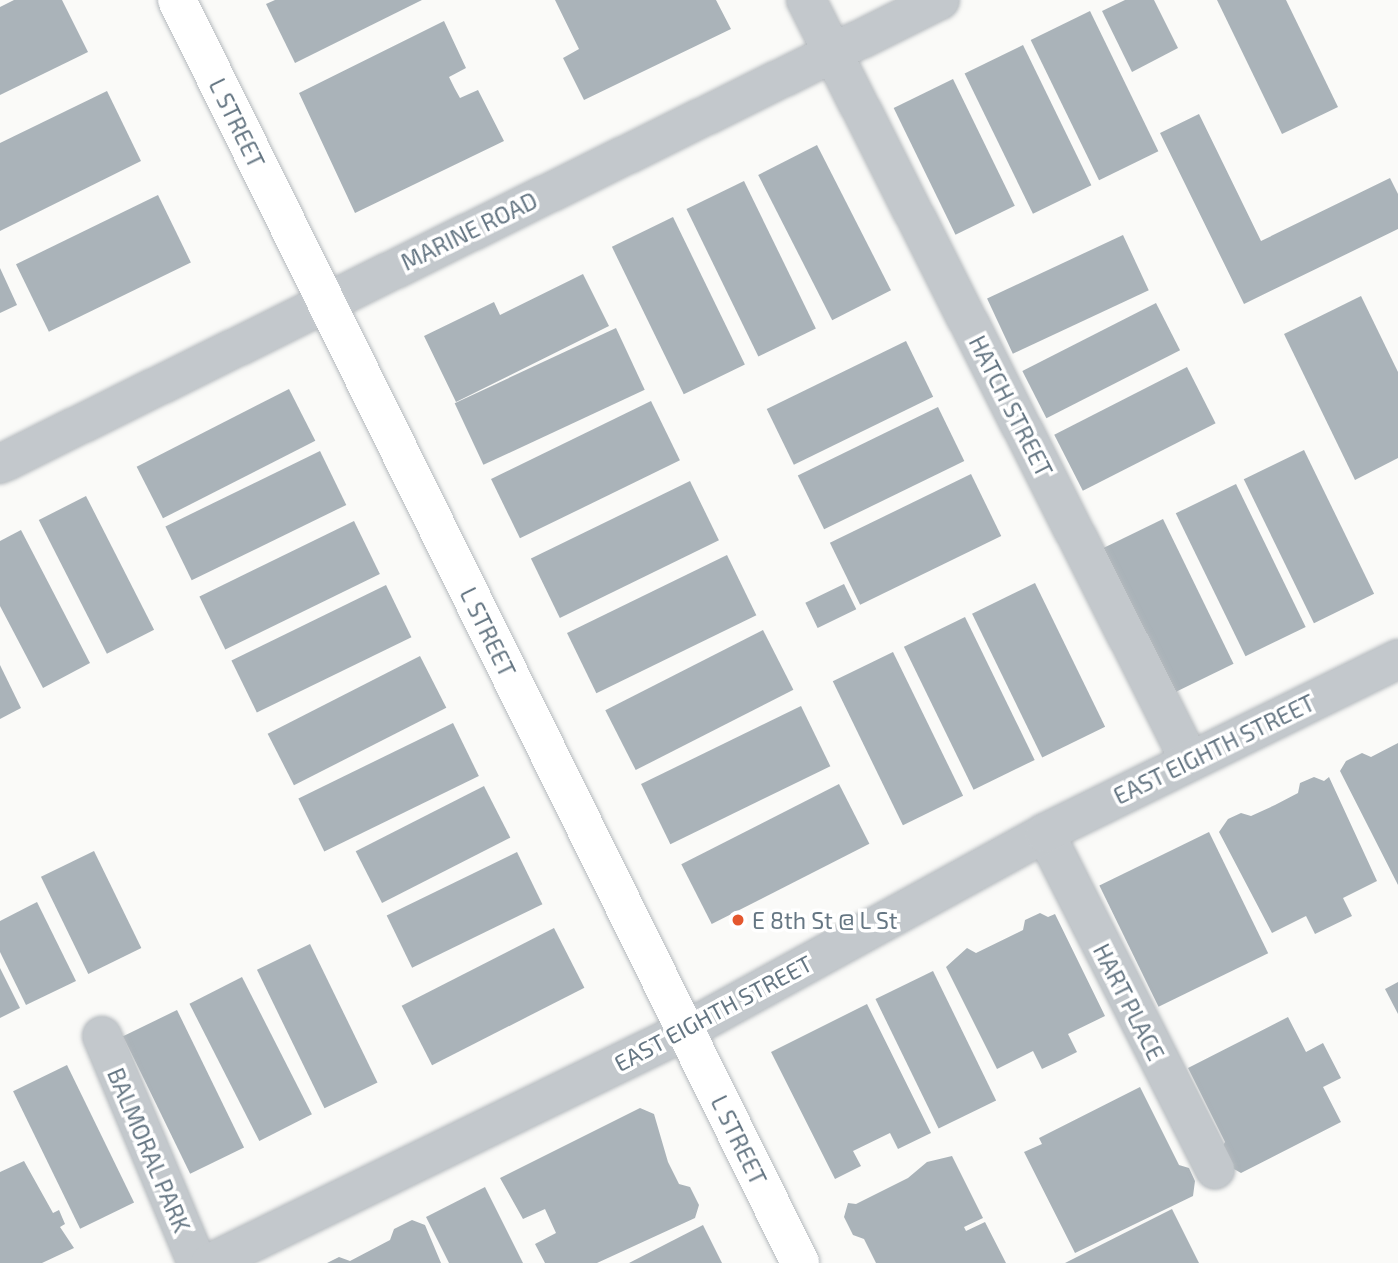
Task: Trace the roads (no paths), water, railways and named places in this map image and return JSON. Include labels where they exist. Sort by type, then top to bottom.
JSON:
[{"type":"main road","name":"L STREET","points":[[177,0],[800,1263]]},
{"type":"street","name":"HATCH STREET","points":[[806,0],[1190,761]]},
{"type":"street","name":"MARINE ROAD","points":[[0,464],[940,0]]},
{"type":"street","name":"EAST EIGHTH STREET","points":[[210,1263],[685,1031],[1045,833],[1398,659]]},
{"type":"street","name":"HART PLACE","points":[[1045,833],[1215,1170]]},
{"type":"street","name":"BALMORAL PARK","points":[[102,1036],[197,1263]]},
{"type":"place","name":"E 8th St @ L St","points":[[738,920]]}]
